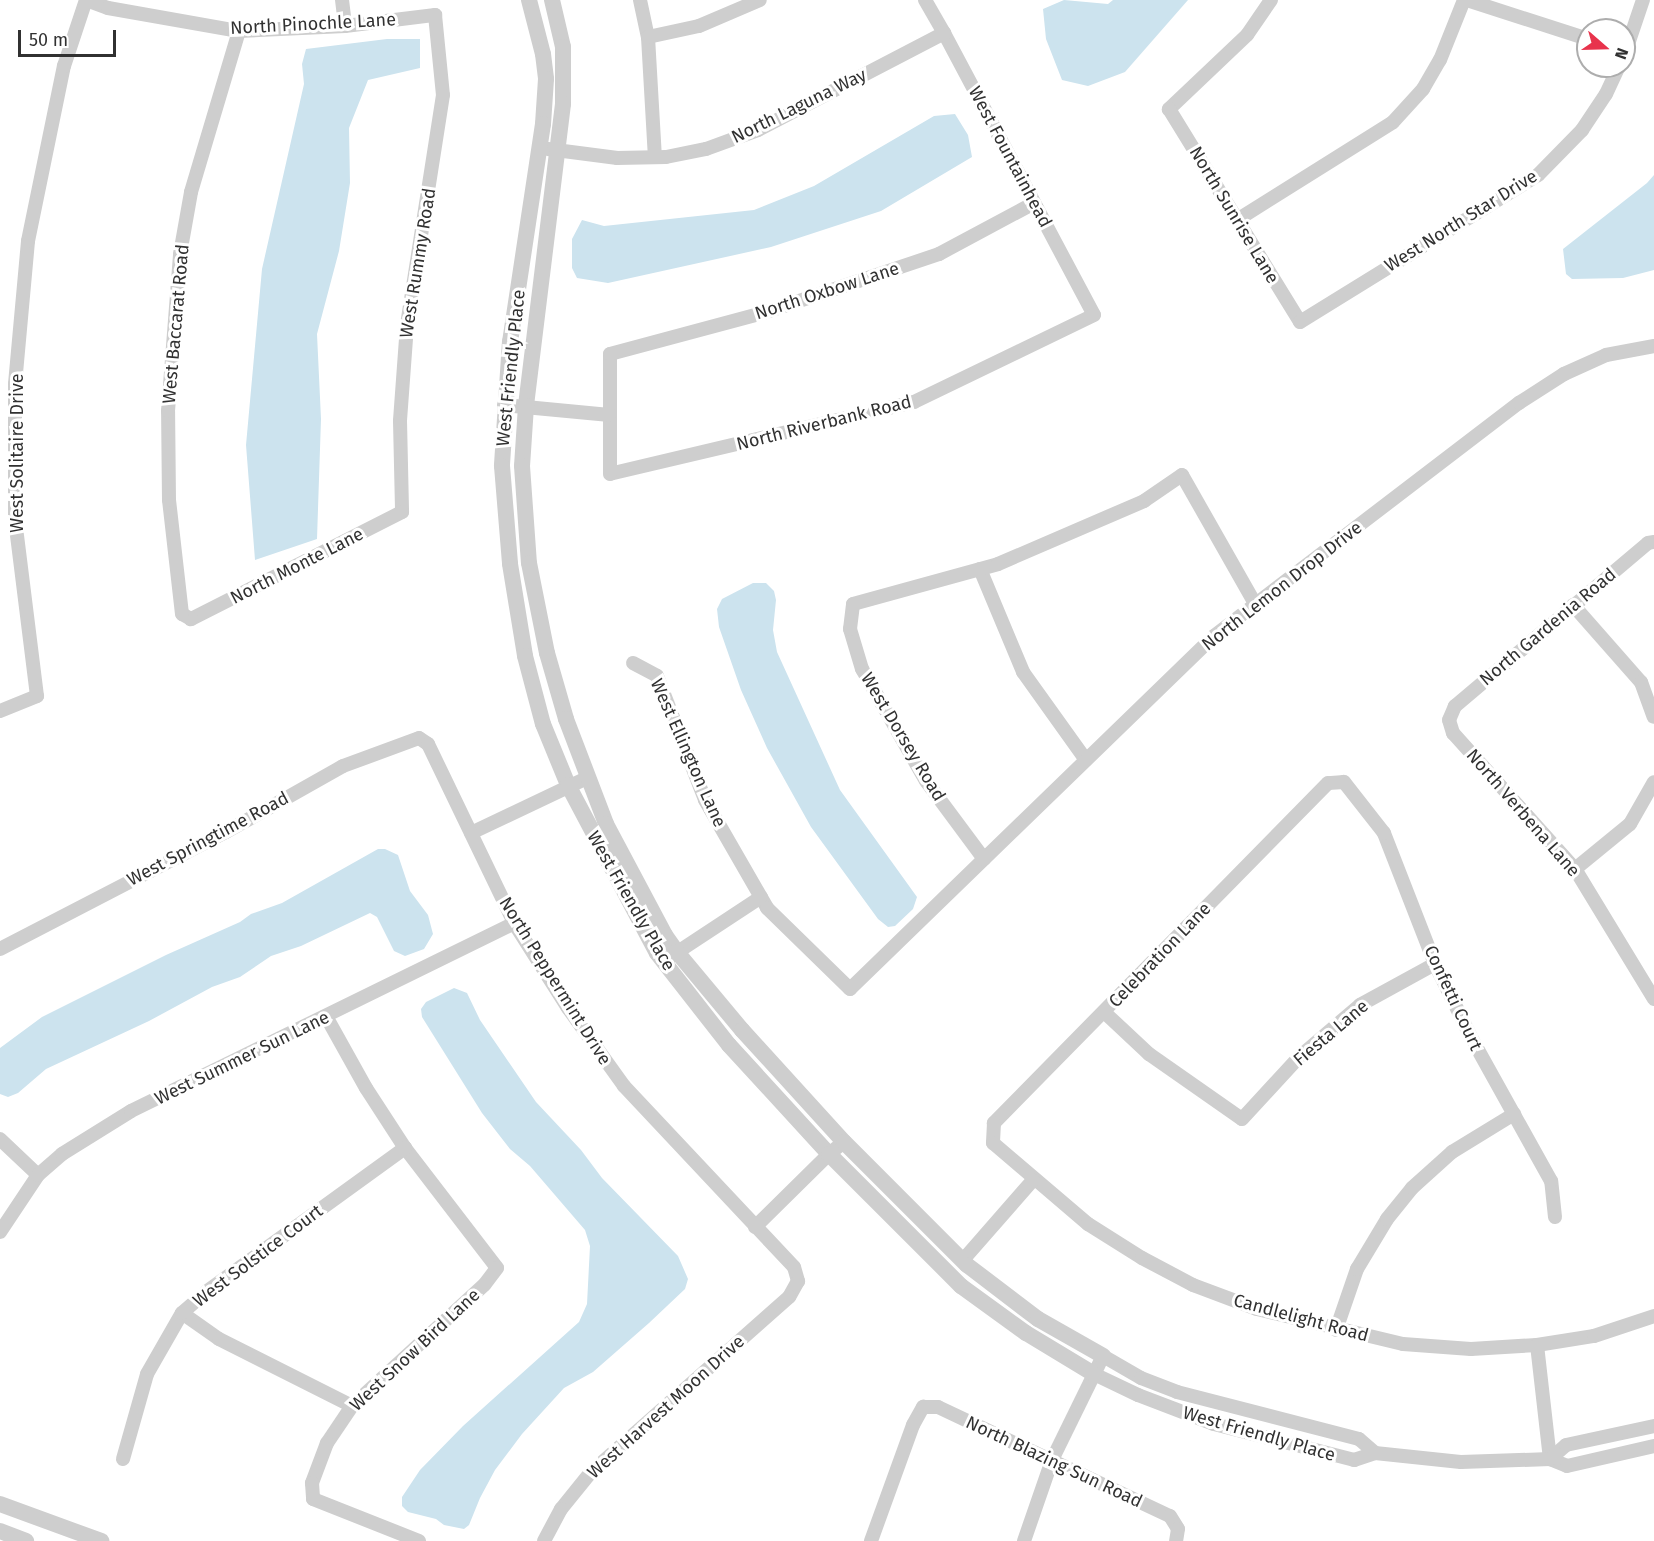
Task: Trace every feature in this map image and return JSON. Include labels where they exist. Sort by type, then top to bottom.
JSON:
[{"type":"street","name":"North Pinochle Lane","points":[[86,0],[108,8],[239,31],[345,26],[435,15]]},
{"type":"street","name":"West Solitaire Drive","points":[[0,711],[37,696],[15,520],[15,384],[28,241],[64,66],[86,0]]},
{"type":"street","points":[[342,0],[345,26]]},
{"type":"street","name":"West Friendly Place","points":[[529,0],[546,79],[540,148],[510,341],[504,405],[503,477],[510,564],[525,656],[543,724],[568,785],[670,957],[729,1045],[829,1154],[961,1286],[1026,1333],[1094,1374],[1138,1395],[1214,1424],[1354,1460],[1375,1453],[1461,1462],[1550,1459],[1567,1466],[1654,1446]]},
{"type":"street","name":"West Friendly Place","points":[[552,0],[563,47],[559,149],[526,406],[522,466],[529,563],[547,652],[566,719],[587,778],[606,824],[665,936],[670,957],[742,1030],[844,1142],[963,1260],[1038,1320],[1141,1378],[1177,1392],[1359,1439],[1375,1453]]},
{"type":"street","points":[[639,0],[648,37],[655,157]]},
{"type":"street","points":[[648,37],[699,26],[760,0]]},
{"type":"street","name":"West Fountainhead","points":[[925,0],[1094,315]]},
{"type":"street","name":"North Sunrise Lane","points":[[1271,0],[1247,35],[1169,109],[1299,321]]},
{"type":"street","points":[[1237,220],[1393,122],[1423,89],[1440,60],[1466,0],[1576,35]]},
{"type":"street","points":[[1636,19],[1642,0]]},
{"type":"street","name":"West Rummy Road","points":[[402,512],[400,421],[406,325],[443,95],[435,15]]},
{"type":"street","name":"West Baccarat Road","points":[[191,619],[182,614],[179,603],[169,500],[168,411],[180,254],[191,192],[239,31]]},
{"type":"street","name":"North Laguna Way","points":[[540,148],[617,158],[655,157],[706,149],[758,130],[944,33]]},
{"type":"street","name":"West North Star Drive","points":[[1299,321],[1538,175],[1582,130],[1606,94],[1613,78]]},
{"type":"street","name":"North Oxbow Lane","points":[[610,415],[610,354],[763,313],[939,254],[1034,203]]},
{"type":"street","name":"North Riverbank Road","points":[[610,415],[610,474],[914,402],[1094,315]]},
{"type":"street","name":"North Lemon Drop Drive","points":[[850,989],[1214,636],[1519,404],[1564,374],[1606,355],[1654,346]]},
{"type":"street","points":[[504,405],[610,415]]},
{"type":"street","points":[[1086,760],[1023,672],[980,569],[999,564],[1144,501],[1182,475],[1256,605]]},
{"type":"street","name":"North Monte Lane","points":[[191,619],[402,512]]},
{"type":"street","name":"North Gardenia Road","points":[[1449,720],[1455,706],[1648,543],[1654,542]]},
{"type":"street","name":"West Dorsey Road","points":[[980,569],[853,604],[850,629],[862,669],[926,781],[984,859]]},
{"type":"street","points":[[1574,605],[1641,681],[1654,717]]},
{"type":"street","name":"West Ellington Lane","points":[[633,663],[657,676],[705,800],[767,908],[850,989]]},
{"type":"street","name":"North Verbena Lane","points":[[1449,720],[1453,733],[1575,869],[1654,999]]},
{"type":"street","name":"North Peppermint Drive","points":[[419,738],[428,744],[514,923],[568,1008],[612,1071],[794,1268],[798,1281]]},
{"type":"street","name":"West Springtime Road","points":[[0,949],[226,832],[343,766],[419,738]]},
{"type":"street","points":[[471,833],[568,785],[587,778]]},
{"type":"street","name":"Confetti Court","points":[[1344,782],[1384,833],[1435,964],[1472,1040],[1551,1181],[1555,1217]]},
{"type":"street","name":"Celebration Lane","points":[[993,1143],[994,1123],[1328,783],[1344,782]]},
{"type":"street","points":[[1575,869],[1630,824],[1654,782]]},
{"type":"street","points":[[670,957],[761,897]]},
{"type":"street","name":"West Summer Sun Lane","points":[[0,1232],[39,1175],[62,1154],[131,1112],[327,1018],[514,923]]},
{"type":"street","name":"Fiesta Lane","points":[[1104,1012],[1149,1054],[1242,1119],[1298,1058],[1360,1005],[1435,964]]},
{"type":"street","points":[[327,1018],[366,1088],[405,1148]]},
{"type":"street","points":[[1336,1330],[1357,1269],[1387,1219],[1412,1188],[1452,1152],[1514,1114]]},
{"type":"street","points":[[0,1139],[39,1175]]},
{"type":"street","points":[[755,1227],[844,1142]]},
{"type":"street","name":"Candlelight Road","points":[[993,1143],[1033,1180],[1088,1224],[1142,1258],[1193,1285],[1257,1309],[1336,1330],[1403,1344],[1471,1349],[1537,1345],[1594,1336],[1654,1316]]},
{"type":"street","name":"West Snow Bird Lane","points":[[405,1148],[497,1268],[484,1285],[352,1406],[327,1443],[312,1483],[313,1499],[419,1541]]},
{"type":"street","name":"West Solstice Court","points":[[123,1459],[147,1374],[182,1313],[206,1292],[405,1148]]},
{"type":"street","points":[[963,1260],[1033,1180]]},
{"type":"street","name":"West Harvest Moon Drive","points":[[544,1541],[561,1509],[591,1472],[789,1297],[798,1281]]},
{"type":"street","points":[[182,1313],[219,1338],[352,1406]]},
{"type":"street","points":[[1537,1345],[1550,1459]]},
{"type":"street","points":[[1024,1541],[1052,1460],[1103,1356]]},
{"type":"street","name":"North Blazing Sun Road","points":[[872,1541],[913,1425],[923,1407],[938,1407],[1170,1516],[1177,1535]]},
{"type":"street","points":[[1550,1459],[1566,1445],[1654,1426]]},
{"type":"street","points":[[0,1504],[101,1541]]},
{"type":"street","points":[[0,1531],[26,1541]]},
{"type":"water","points":[[1064,0],[1108,4],[1113,0],[1188,0],[1125,72],[1088,86],[1062,80],[1046,39],[1043,9]]},
{"type":"water","points":[[387,39],[420,39],[420,68],[368,80],[349,128],[350,183],[339,251],[317,334],[321,419],[317,539],[255,560],[246,445],[262,269],[304,84],[302,64],[306,49]]},
{"type":"water","points":[[955,114],[968,135],[972,157],[881,211],[771,247],[608,283],[577,278],[572,268],[572,239],[582,220],[604,226],[754,210],[814,186],[934,116]]},
{"type":"water","points":[[1654,175],[1654,270],[1623,278],[1572,279],[1566,274],[1563,249]]},
{"type":"water","points":[[753,583],[766,583],[774,591],[776,600],[773,630],[777,652],[840,790],[917,897],[913,909],[895,926],[888,927],[878,919],[811,827],[767,748],[741,690],[719,627],[717,609],[722,599]]},
{"type":"water","points":[[378,849],[385,849],[398,855],[410,891],[428,915],[433,934],[424,949],[405,956],[394,951],[377,917],[370,913],[301,946],[271,956],[240,977],[212,987],[149,1021],[46,1069],[18,1093],[8,1097],[0,1094],[0,1048],[42,1017],[166,955],[240,922],[251,914],[282,903]]},
{"type":"water","points":[[454,988],[467,993],[480,1020],[536,1102],[581,1150],[602,1178],[678,1256],[688,1279],[685,1289],[649,1323],[593,1372],[564,1388],[522,1434],[495,1470],[469,1525],[464,1529],[444,1525],[436,1519],[408,1512],[402,1506],[402,1497],[420,1470],[463,1426],[579,1322],[587,1304],[590,1246],[585,1230],[530,1166],[510,1149],[482,1113],[422,1017],[421,1009],[426,1002]]}]
